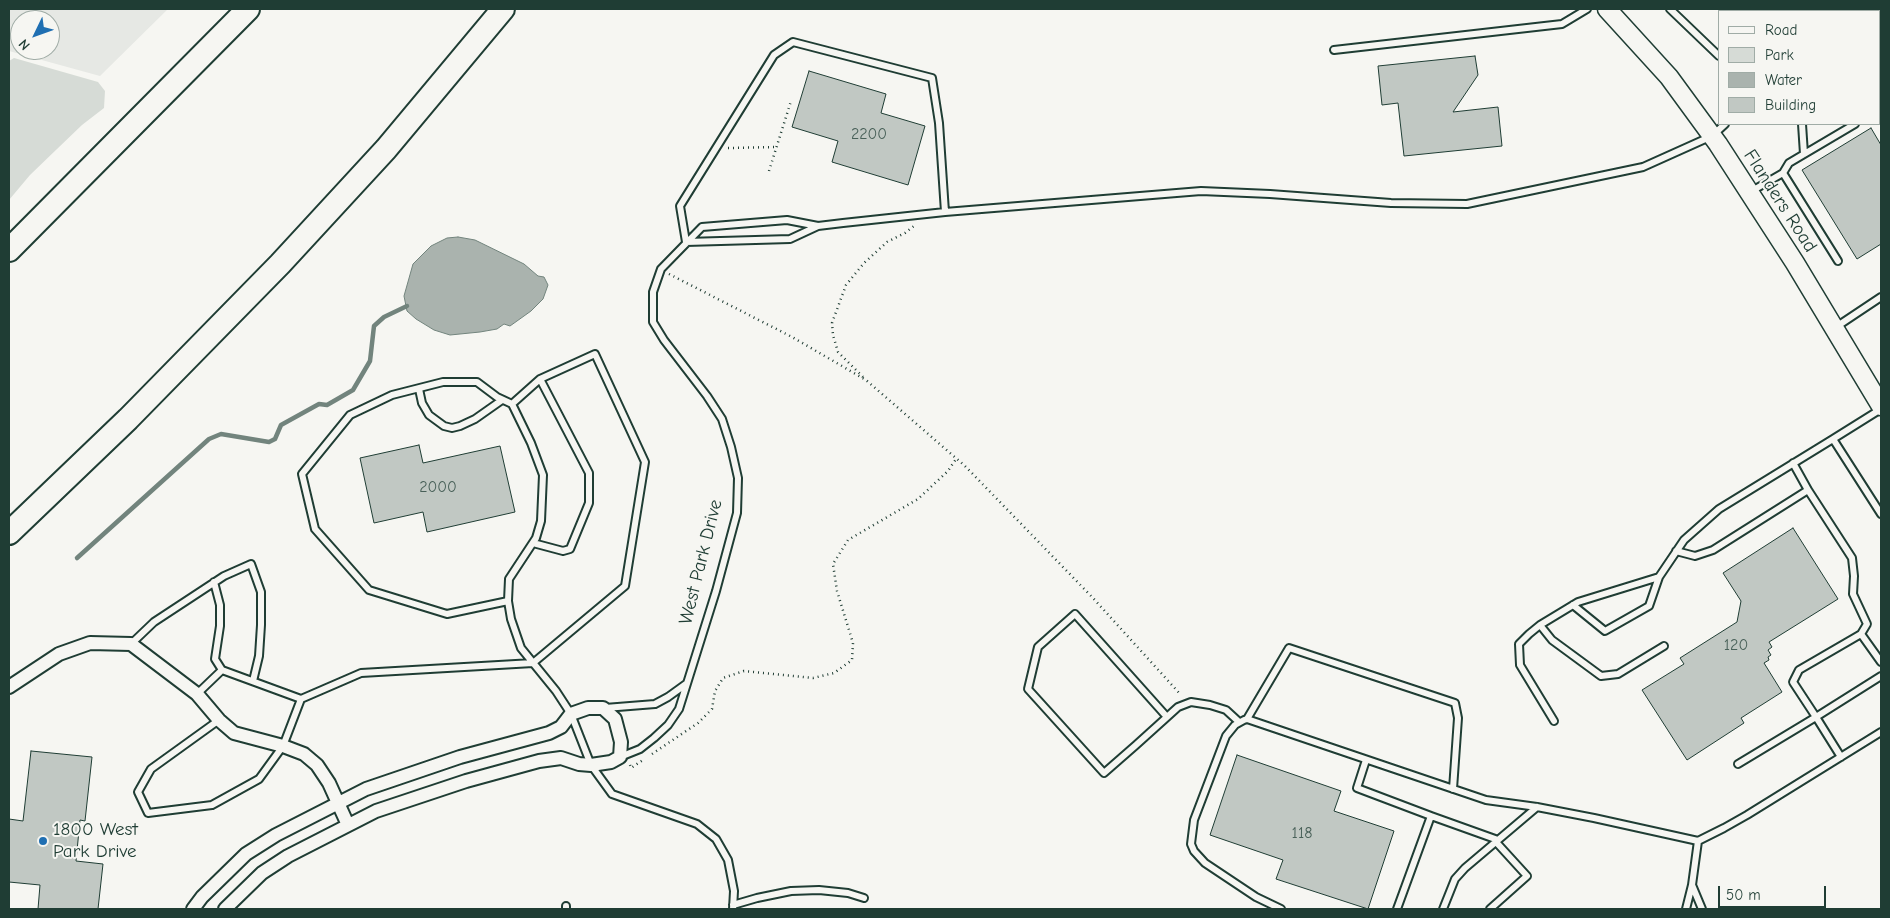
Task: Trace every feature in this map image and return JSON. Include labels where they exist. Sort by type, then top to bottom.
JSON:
[{"type":"highway","points":[[9,250],[248,9]]},
{"type":"highway","points":[[9,533],[128,419],[280,264],[386,149],[503,9]]},
{"type":"main road","name":"Flanders Road","points":[[1606,9],[1669,77],[1712,136],[1750,192],[1881,408]]},
{"type":"street","points":[[9,687],[59,654],[90,643],[131,644],[197,694],[219,720],[234,733],[283,746],[304,754],[317,765],[339,802],[348,825]]},
{"type":"street","points":[[193,909],[202,897],[246,854],[276,835],[339,802],[366,789],[404,775],[460,757],[549,733],[561,727],[571,714],[588,708],[602,708],[615,719],[623,756]]},
{"type":"street","name":"West Park Drive","points":[[225,909],[262,873],[288,856],[376,811],[412,798],[540,761],[562,758],[579,764],[591,765],[611,762],[623,756]]},
{"type":"lane","points":[[1334,50],[1562,24],[1587,9]]},
{"type":"lane","points":[[1670,9],[1718,55]]},
{"type":"lane","points":[[686,242],[680,206],[774,55],[793,42],[932,78],[939,123],[945,212]]},
{"type":"lane","name":"West Park Drive","points":[[623,756],[640,749],[654,738],[668,725],[679,709],[716,591],[737,513],[738,478],[722,419],[707,396],[664,340],[654,322],[653,292],[661,269],[702,227],[787,220],[818,226],[930,213],[1201,191],[1270,194],[1391,204],[1467,204],[1643,168],[1712,136],[1724,125]]},
{"type":"lane","points":[[1802,125],[1804,154]]},
{"type":"lane","points":[[1750,192],[1783,172],[1788,163],[1852,125]]},
{"type":"lane","points":[[1783,172],[1838,261]]},
{"type":"lane","name":"West Park Drive","points":[[686,242],[790,239],[818,226]]},
{"type":"lane","points":[[1834,328],[1881,297]]},
{"type":"lane","points":[[214,582],[220,605],[220,626],[215,658],[222,670],[301,699],[361,673],[533,663],[625,586],[645,462],[595,354],[540,379],[512,404]]},
{"type":"lane","points":[[533,542],[563,552],[570,548],[589,503],[589,473],[540,379]]},
{"type":"lane","points":[[508,601],[447,614],[368,590],[315,529],[302,474],[350,415],[392,395],[444,382],[477,382],[502,400],[512,404],[531,443],[543,475],[541,521],[533,542],[509,579],[508,601],[511,619],[521,648],[556,691],[571,714],[591,765],[612,794],[697,824],[716,839],[728,860],[734,890],[733,907],[756,898],[791,891],[819,890],[848,893],[864,898]]},
{"type":"lane","points":[[419,388],[422,403],[428,415],[444,426],[452,428],[475,419],[502,400]]},
{"type":"lane","points":[[1573,605],[1605,631],[1649,606],[1659,577],[1676,551],[1684,540],[1719,509],[1881,408]]},
{"type":"lane","points":[[1833,439],[1881,514]]},
{"type":"lane","points":[[1793,463],[1808,490],[1852,558],[1853,594],[1866,624],[1861,634],[1799,670],[1793,682],[1841,757]]},
{"type":"lane","points":[[1676,551],[1695,556],[1713,550],[1808,490]]},
{"type":"lane","points":[[131,644],[154,622],[214,582],[251,564],[261,592],[260,656],[252,681]]},
{"type":"lane","points":[[1554,721],[1520,665],[1519,644],[1540,625],[1573,605],[1659,577]]},
{"type":"lane","points":[[1167,717],[1075,614],[1038,647],[1028,689],[1104,773],[1167,717],[1178,707],[1188,703],[1210,705],[1226,710],[1240,722]]},
{"type":"lane","points":[[1540,625],[1552,640],[1601,676],[1618,674],[1664,646]]},
{"type":"lane","points":[[1861,634],[1881,662]]},
{"type":"lane","points":[[1247,720],[1289,648],[1455,703],[1458,718],[1453,789]]},
{"type":"lane","points":[[197,694],[222,670]]},
{"type":"lane","points":[[1738,764],[1881,676]]},
{"type":"lane","points":[[602,708],[655,704],[687,683]]},
{"type":"lane","points":[[219,720],[151,768],[138,792],[148,813],[212,805],[259,779],[283,746],[301,699]]},
{"type":"lane","points":[[1281,909],[1256,897],[1205,863],[1194,851],[1191,844],[1194,820],[1226,736],[1240,722],[1247,720],[1486,800],[1537,807],[1665,832],[1698,841],[1739,820],[1881,732]]},
{"type":"lane","points":[[1366,760],[1356,788],[1497,841],[1527,876],[1490,909]]},
{"type":"lane","points":[[1443,909],[1455,879],[1537,807]]},
{"type":"lane","points":[[1397,909],[1431,816]]},
{"type":"lane","points":[[1686,909],[1692,885],[1698,841]]},
{"type":"lane","points":[[1692,885],[1702,909]]},
{"type":"path","points":[[769,171],[791,101]]},
{"type":"path","points":[[717,147],[732,149],[777,147]]},
{"type":"path","points":[[930,213],[905,233],[886,242],[846,285],[832,323],[838,352],[866,380],[965,466],[1093,598],[1188,703]]},
{"type":"path","points":[[661,269],[792,337],[866,380]]},
{"type":"path","points":[[623,756],[631,768],[698,723],[712,709],[714,691],[723,678],[744,671],[813,678],[834,673],[852,660],[853,643],[837,591],[833,564],[848,540],[918,499],[948,471],[956,459]]},
{"type":"shaded area","points":[[9,9],[168,9],[100,76],[42,60],[60,60],[60,10],[10,10],[10,51]]},
{"type":"green space","points":[[21,60],[98,82],[105,91],[104,108],[82,125],[30,175],[9,200],[9,61]]},
{"type":"water","points":[[458,237],[475,240],[524,264],[538,276],[544,277],[548,285],[543,299],[531,311],[510,326],[504,324],[497,329],[480,332],[450,335],[434,330],[416,319],[407,311],[404,296],[413,264],[431,246],[447,238]]},
{"type":"building","points":[[1475,56],[1478,75],[1453,112],[1498,107],[1502,146],[1404,156],[1398,103],[1382,105],[1378,66]]},
{"type":"building","points":[[809,71],[886,94],[881,113],[925,126],[908,185],[832,162],[838,141],[792,127]]},
{"type":"building","points":[[1871,128],[1881,145],[1881,244],[1857,259],[1802,170]]},
{"type":"building","points":[[419,445],[423,463],[500,446],[515,512],[427,532],[423,512],[374,523],[360,458]]},
{"type":"building","points":[[1793,528],[1838,599],[1769,642],[1772,647],[1768,650],[1771,655],[1768,657],[1769,660],[1764,663],[1782,692],[1741,718],[1744,723],[1687,760],[1642,690],[1684,664],[1680,658],[1737,622],[1741,601],[1723,573]]},
{"type":"building","name":"1800 West Park Drive","points":[[31,751],[92,757],[85,821],[80,820],[76,861],[103,864],[98,909],[38,909],[40,885],[9,882],[9,819],[23,821]]},
{"type":"building","points":[[1237,755],[1341,791],[1334,811],[1394,831],[1368,909],[1276,879],[1283,860],[1210,835]]},
{"type":"waterway","points":[[77,558],[209,439],[221,434],[269,442],[275,439],[281,425],[319,404],[327,405],[353,390],[370,361],[374,326],[384,317],[407,306]]},
{"type":"place","name":"1800 West Park Drive","points":[[43,841]]}]
